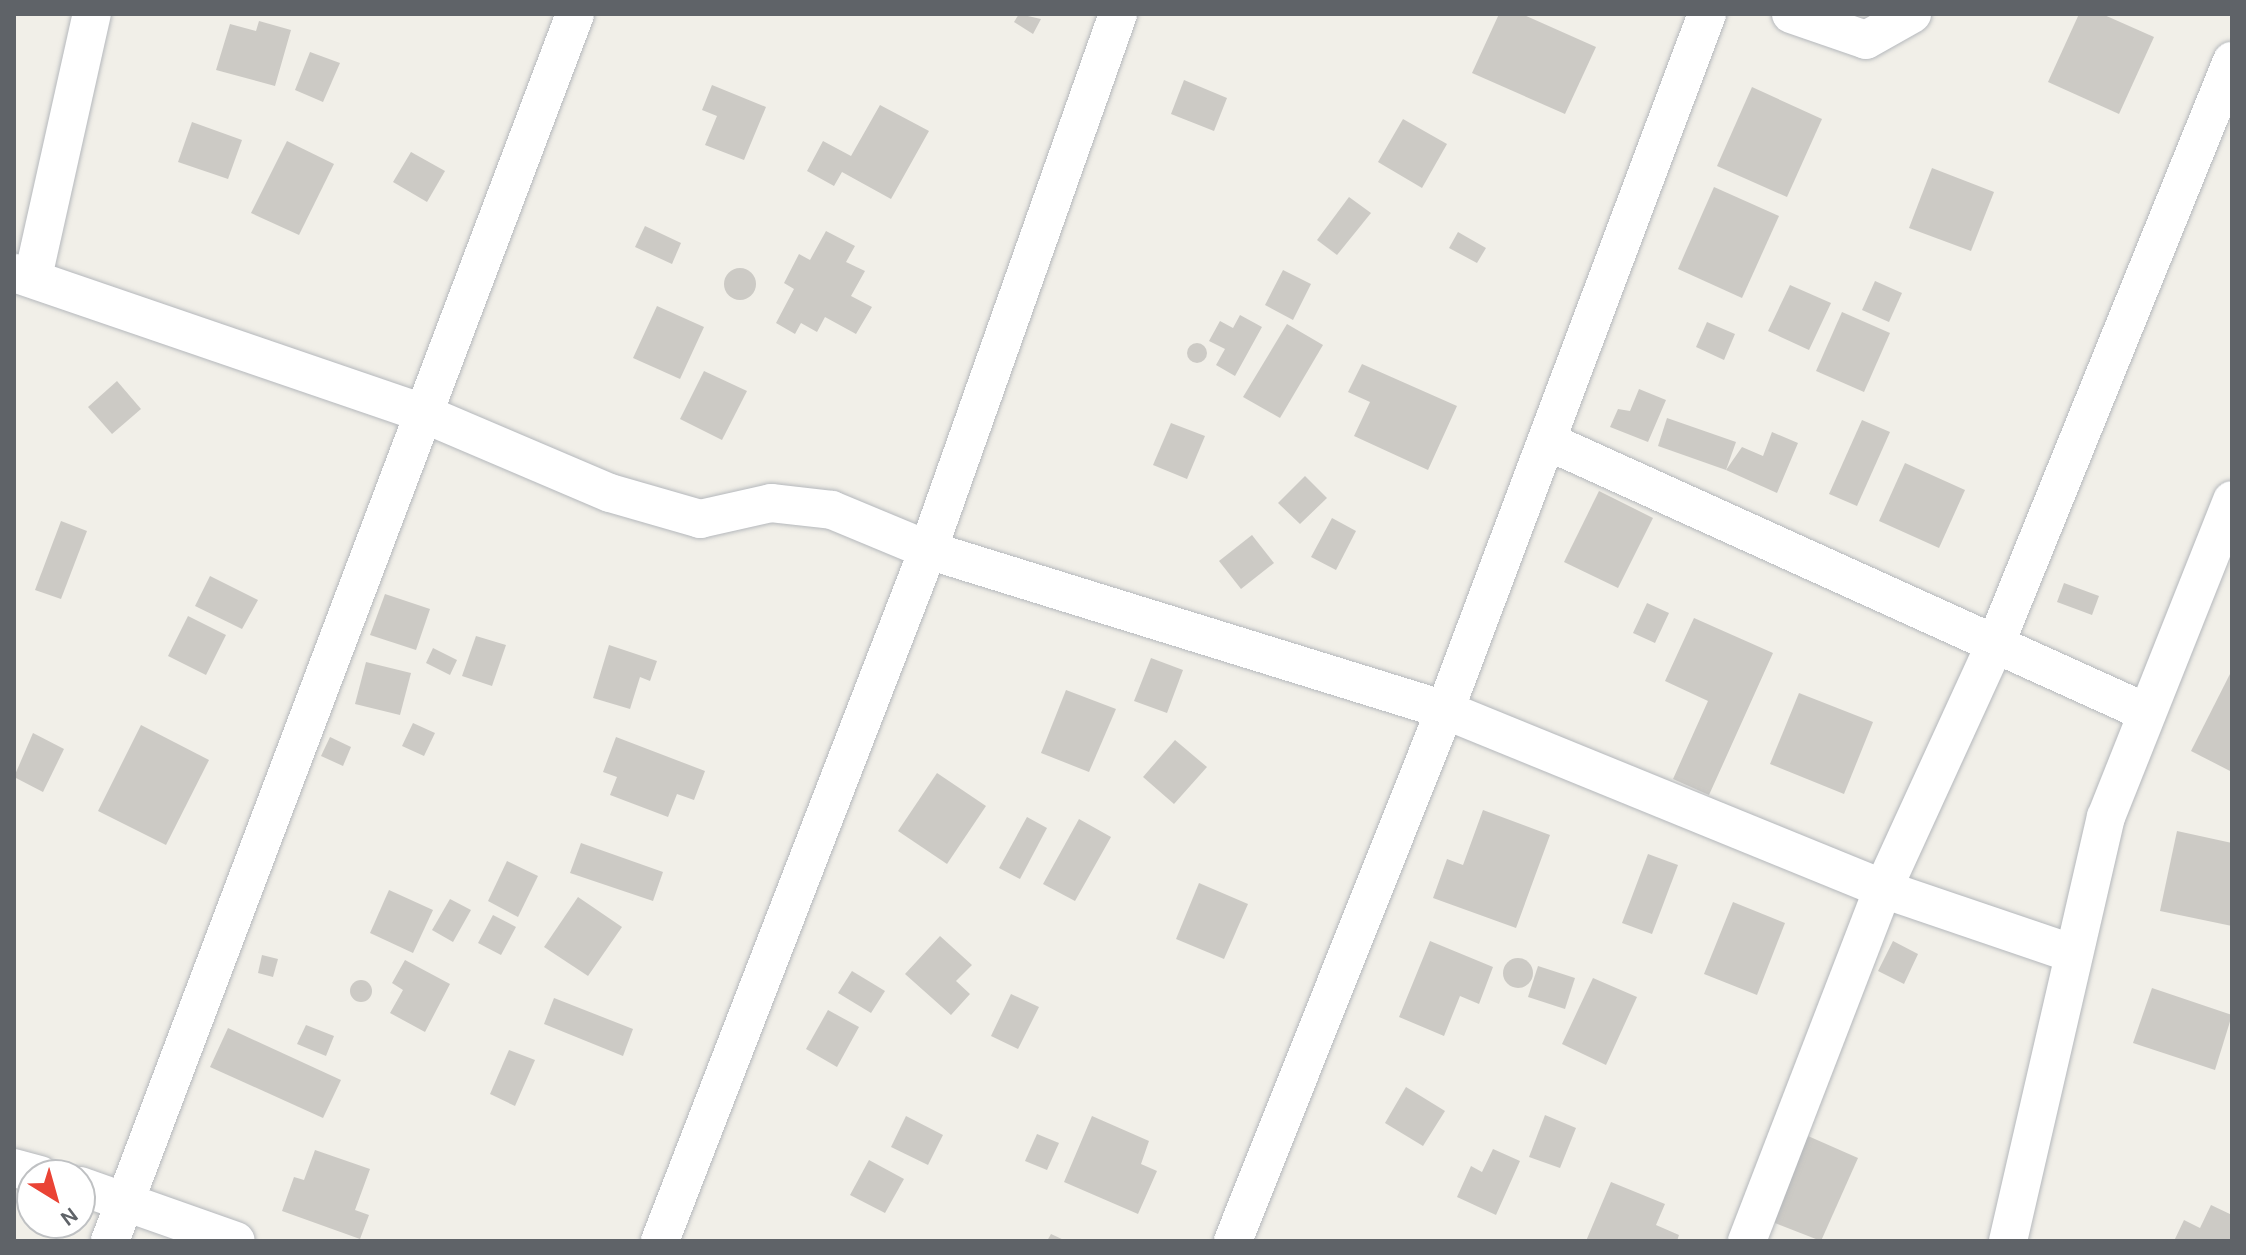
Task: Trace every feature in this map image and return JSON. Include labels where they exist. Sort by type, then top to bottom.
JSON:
[{"type":"street","points":[[92,14],[23,275],[422,413],[610,493],[700,519],[771,503],[832,510],[928,550],[1445,710],[1883,889],[2071,953]]},
{"type":"street","points":[[110,1241],[575,14]]},
{"type":"street","points":[[660,1241],[928,550],[1118,14]]},
{"type":"street","points":[[1233,1241],[1445,710],[1707,14]]},
{"type":"street","points":[[1791,14],[1866,40],[1912,14]]},
{"type":"street","points":[[1747,1241],[1883,889],[1997,640],[2232,61]]},
{"type":"street","points":[[1547,441],[1997,640],[2143,711]]},
{"type":"street","points":[[2008,1241],[2071,953],[2106,817],[2143,711],[2232,500]]},
{"type":"street","points":[[96,1190],[128,1199],[236,1241]]},
{"type":"building","points":[[1019,14],[1041,19],[1033,34],[1014,22]]},
{"type":"building","points":[[1499,14],[1522,14],[1596,47],[1565,114],[1472,73]]},
{"type":"building","points":[[2079,14],[2102,14],[2154,37],[2119,114],[2048,82]]},
{"type":"building","points":[[259,21],[291,30],[275,86],[216,70],[230,24],[256,31]]},
{"type":"building","points":[[310,52],[340,63],[323,102],[295,90]]},
{"type":"building","points":[[1184,80],[1227,98],[1214,131],[1171,114]]},
{"type":"building","points":[[712,85],[766,107],[744,160],[705,145],[717,116],[702,110]]},
{"type":"building","points":[[1752,87],[1822,119],[1787,197],[1717,166]]},
{"type":"building","points":[[880,105],[929,131],[891,199],[842,172],[834,186],[807,171],[823,141],[851,156]]},
{"type":"building","points":[[1403,119],[1447,144],[1422,188],[1378,162]]},
{"type":"building","points":[[192,122],[242,140],[228,179],[178,162]]},
{"type":"building","points":[[287,141],[334,164],[299,235],[251,213]]},
{"type":"building","points":[[411,152],[445,171],[427,202],[393,182]]},
{"type":"building","points":[[1932,168],[1994,192],[1971,251],[1909,228]]},
{"type":"building","points":[[1714,187],[1779,216],[1742,298],[1678,269]]},
{"type":"building","points":[[1349,197],[1371,213],[1337,255],[1317,240]]},
{"type":"building","points":[[645,226],[681,243],[672,264],[635,247]]},
{"type":"building","points":[[826,231],[855,246],[846,262],[865,271],[851,296],[872,307],[856,334],[825,317],[817,332],[801,323],[795,334],[776,323],[794,289],[784,283],[799,254],[810,260]]},
{"type":"building","points":[[1458,232],[1486,248],[1477,263],[1449,248]]},
{"type":"building","points":[[740,268],[752,272],[756,284],[752,296],[740,300],[728,296],[724,284],[728,272]]},
{"type":"building","points":[[1283,270],[1311,284],[1293,320],[1265,305]]},
{"type":"building","points":[[1875,281],[1902,293],[1889,322],[1862,310]]},
{"type":"building","points":[[1790,285],[1831,303],[1809,350],[1768,331]]},
{"type":"building","points":[[657,306],[704,327],[680,379],[633,358]]},
{"type":"building","points":[[1842,312],[1890,333],[1864,392],[1816,371]]},
{"type":"building","points":[[1240,315],[1262,327],[1235,376],[1216,365],[1225,349],[1209,341],[1220,321],[1233,328]]},
{"type":"building","points":[[1707,322],[1735,334],[1724,360],[1696,347]]},
{"type":"building","points":[[1287,324],[1323,345],[1280,418],[1243,397]]},
{"type":"building","points":[[1197,343],[1204,346],[1207,353],[1204,360],[1197,363],[1190,360],[1187,353],[1190,346]]},
{"type":"building","points":[[1362,364],[1457,406],[1428,470],[1354,436],[1370,402],[1348,392]]},
{"type":"building","points":[[704,371],[747,391],[722,440],[680,419]]},
{"type":"building","points":[[117,381],[141,409],[112,434],[88,407]]},
{"type":"building","points":[[1639,389],[1666,400],[1648,442],[1610,427],[1618,409],[1630,411]]},
{"type":"building","points":[[1667,418],[1736,442],[1726,470],[1658,446]]},
{"type":"building","points":[[1862,420],[1890,432],[1857,506],[1829,494]]},
{"type":"building","points":[[1171,423],[1205,436],[1187,479],[1153,465]]},
{"type":"building","points":[[1772,432],[1798,443],[1777,493],[1726,470],[1742,447],[1763,456]]},
{"type":"building","points":[[1905,463],[1965,490],[1939,548],[1879,521]]},
{"type":"building","points":[[1305,476],[1327,498],[1300,524],[1278,503]]},
{"type":"building","points":[[1599,491],[1653,518],[1618,588],[1564,562]]},
{"type":"building","points":[[1332,518],[1356,531],[1336,570],[1311,557]]},
{"type":"building","points":[[61,521],[87,531],[61,599],[35,590]]},
{"type":"building","points":[[1252,535],[1274,563],[1241,589],[1219,561]]},
{"type":"building","points":[[210,576],[258,600],[242,629],[195,606]]},
{"type":"building","points":[[2064,583],[2099,596],[2092,615],[2057,602]]},
{"type":"building","points":[[385,594],[430,609],[416,650],[370,635]]},
{"type":"building","points":[[1647,603],[1669,613],[1655,643],[1633,633]]},
{"type":"building","points":[[188,616],[226,635],[206,675],[168,656]]},
{"type":"building","points":[[1694,618],[1773,653],[1709,795],[1673,779],[1708,701],[1665,681]]},
{"type":"building","points":[[476,636],[506,645],[492,686],[462,676]]},
{"type":"building","points":[[609,645],[657,661],[650,681],[640,677],[630,709],[593,698]]},
{"type":"building","points":[[433,648],[457,660],[450,675],[426,663]]},
{"type":"building","points":[[1151,658],[1183,670],[1167,713],[1134,701]]},
{"type":"building","points":[[366,662],[411,673],[400,715],[355,704]]},
{"type":"building","points":[[2232,670],[2232,772],[2191,751]]},
{"type":"building","points":[[1066,690],[1116,709],[1089,772],[1041,753]]},
{"type":"building","points":[[1799,693],[1873,722],[1844,794],[1770,764]]},
{"type":"building","points":[[413,723],[435,733],[424,756],[402,746]]},
{"type":"building","points":[[141,725],[209,760],[166,845],[98,811]]},
{"type":"building","points":[[33,733],[64,749],[43,792],[14,777]]},
{"type":"building","points":[[330,737],[351,747],[343,766],[321,756]]},
{"type":"building","points":[[616,737],[705,771],[694,800],[677,794],[668,817],[610,795],[617,777],[603,772]]},
{"type":"building","points":[[1175,740],[1207,767],[1174,804],[1143,777]]},
{"type":"building","points":[[937,773],[986,806],[947,864],[898,831]]},
{"type":"building","points":[[1483,810],[1550,835],[1516,928],[1433,898],[1447,859],[1463,865]]},
{"type":"building","points":[[1027,817],[1047,828],[1020,879],[999,868]]},
{"type":"building","points":[[1079,819],[1111,837],[1075,901],[1043,884]]},
{"type":"building","points":[[2177,831],[2232,843],[2232,926],[2160,911]]},
{"type":"building","points":[[581,843],[663,872],[653,901],[570,873]]},
{"type":"building","points":[[1648,854],[1678,865],[1652,934],[1622,923]]},
{"type":"building","points":[[507,861],[538,876],[518,917],[488,901]]},
{"type":"building","points":[[1199,883],[1248,904],[1224,959],[1176,939]]},
{"type":"building","points":[[389,890],[433,910],[413,953],[370,933]]},
{"type":"building","points":[[578,897],[622,927],[588,976],[544,947]]},
{"type":"building","points":[[450,899],[471,910],[453,942],[432,930]]},
{"type":"building","points":[[1733,902],[1785,923],[1757,995],[1704,974]]},
{"type":"building","points":[[493,915],[516,927],[501,955],[478,943]]},
{"type":"building","points":[[940,936],[972,965],[956,981],[970,994],[951,1015],[905,974]]},
{"type":"building","points":[[1430,941],[1493,967],[1479,1004],[1460,996],[1444,1036],[1399,1017]]},
{"type":"building","points":[[1893,941],[1918,954],[1904,984],[1878,971]]},
{"type":"building","points":[[262,955],[278,959],[273,977],[258,973]]},
{"type":"building","points":[[1518,958],[1529,962],[1533,973],[1529,984],[1518,988],[1507,984],[1503,973],[1507,962]]},
{"type":"building","points":[[405,960],[450,984],[425,1032],[390,1013],[403,990],[392,983]]},
{"type":"building","points":[[1538,966],[1575,978],[1565,1009],[1528,997]]},
{"type":"building","points":[[852,971],[885,991],[871,1013],[838,993]]},
{"type":"building","points":[[1593,978],[1637,997],[1606,1065],[1562,1044]]},
{"type":"building","points":[[361,980],[369,983],[372,991],[369,999],[361,1002],[353,999],[350,991],[353,983]]},
{"type":"building","points":[[2152,988],[2232,1015],[2215,1070],[2133,1043]]},
{"type":"building","points":[[1011,994],[1039,1007],[1018,1049],[991,1036]]},
{"type":"building","points":[[554,998],[633,1029],[623,1056],[544,1024]]},
{"type":"building","points":[[828,1010],[859,1027],[837,1067],[806,1049]]},
{"type":"building","points":[[306,1025],[334,1036],[326,1056],[297,1044]]},
{"type":"building","points":[[228,1028],[341,1080],[323,1118],[210,1067]]},
{"type":"building","points":[[509,1050],[535,1060],[515,1106],[490,1094]]},
{"type":"building","points":[[1406,1087],[1445,1111],[1423,1146],[1385,1123]]},
{"type":"building","points":[[1545,1115],[1576,1128],[1560,1168],[1529,1157]]},
{"type":"building","points":[[906,1116],[943,1135],[928,1165],[891,1147]]},
{"type":"building","points":[[1092,1116],[1149,1141],[1141,1164],[1157,1171],[1138,1214],[1064,1182]]},
{"type":"building","points":[[1037,1134],[1059,1143],[1047,1170],[1025,1161]]},
{"type":"building","points":[[1808,1136],[1858,1158],[1821,1241],[1770,1221]]},
{"type":"building","points":[[1493,1149],[1520,1161],[1496,1215],[1457,1197],[1471,1166],[1482,1172]]},
{"type":"building","points":[[315,1150],[370,1169],[355,1210],[369,1215],[360,1239],[282,1211],[294,1177],[304,1180]]},
{"type":"building","points":[[869,1160],[904,1179],[885,1213],[850,1195]]},
{"type":"building","points":[[1611,1182],[1665,1204],[1656,1225],[1679,1235],[1677,1241],[1586,1241]]},
{"type":"building","points":[[2211,1205],[2232,1215],[2232,1241],[2174,1241],[2184,1220],[2200,1228]]},
{"type":"building","points":[[1051,1234],[1066,1241],[1047,1241]]}]
